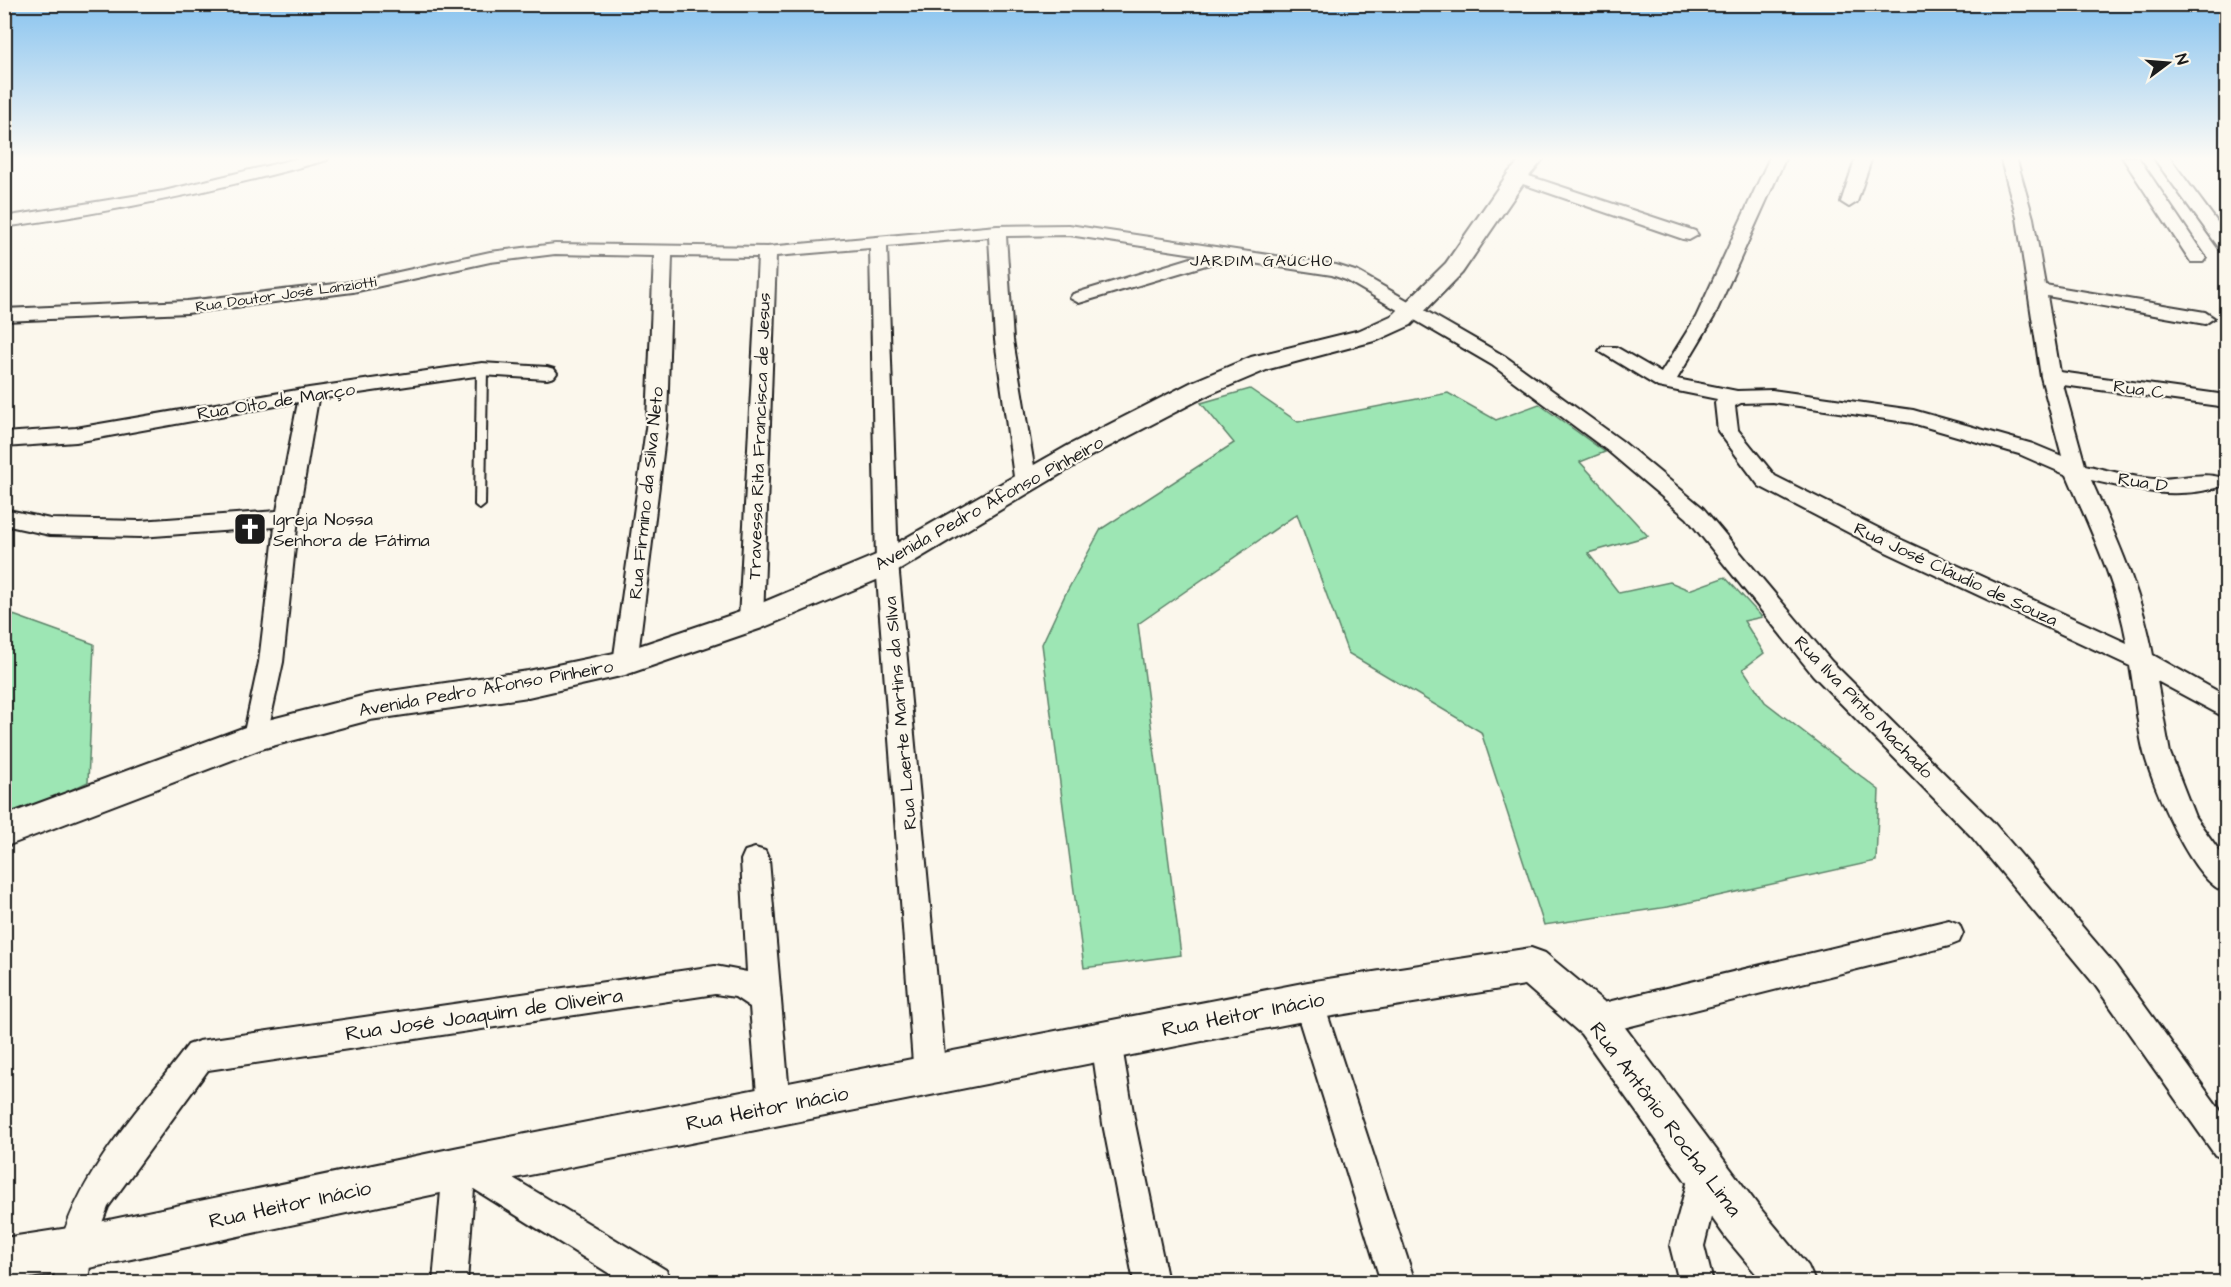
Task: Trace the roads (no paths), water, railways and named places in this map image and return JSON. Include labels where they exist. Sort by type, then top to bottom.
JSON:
[{"type":"street","points":[[4,222],[36,217]]},
{"type":"street","name":"Avenida Pedro Afonso Pinheiro","points":[[4,832],[256,737],[370,706],[528,684],[625,663],[751,620],[887,563],[1079,451],[1201,388],[1260,363],[1369,335],[1402,320],[1414,311],[1454,268],[1491,217]]},
{"type":"street","points":[[1636,217],[1689,235]]},
{"type":"street","points":[[1665,383],[1705,317],[1751,217]]},
{"type":"street","points":[[2025,217],[2051,377],[2076,470],[2114,559],[2135,621],[2157,753],[2184,823],[2208,859],[2226,880]]},
{"type":"street","points":[[2170,217],[2197,258]]},
{"type":"street","points":[[2205,217],[2226,245]]},
{"type":"street","name":"Rua Doutor José Lanziotti","points":[[4,315],[187,307],[353,287],[490,256],[555,249],[767,252],[878,240],[997,231],[1069,230],[1336,270],[1352,276],[1414,311]]},
{"type":"street","points":[[997,231],[1004,340],[1026,484]]},
{"type":"street","name":"Rua Laerte Martins da SIlva","points":[[878,240],[887,563],[930,1077]]},
{"type":"street","name":"Rua Firmino da Silva Neto","points":[[625,663],[657,421],[663,250]]},
{"type":"street","name":"Travessa Rita Francisca de Jesus","points":[[751,620],[767,252]]},
{"type":"street","points":[[1079,298],[1227,253]]},
{"type":"street","points":[[2036,289],[2205,318]]},
{"type":"street","name":"Rua Ilva Pinto Machado","points":[[1414,311],[1499,361],[1615,446],[1655,483],[1695,513],[1822,668],[1982,830],[2032,888],[2105,975],[2226,1144]]},
{"type":"street","name":"Rua D","points":[[1609,351],[1665,383],[1731,400],[1772,396],[1913,417],[2026,449],[2076,470],[2151,486],[2177,488],[2211,482]]},
{"type":"street","name":"Rua Oito de Março","points":[[4,440],[76,435],[309,394],[482,369],[547,373]]},
{"type":"street","name":"Rua C","points":[[2051,377],[2226,401]]},
{"type":"street","points":[[256,737],[271,662],[287,518],[309,394]]},
{"type":"street","name":"Rua José Cláudio de Souza","points":[[1731,400],[1728,431],[1767,481],[1894,546],[2141,660],[2226,708]]},
{"type":"street","points":[[4,517],[50,527],[140,528],[287,518]]},
{"type":"street","points":[[755,860],[764,1000],[774,1106]]},
{"type":"street","points":[[1595,1020],[1949,933]]},
{"type":"street","name":"Rua Heitor Inácio","points":[[4,1261],[73,1266],[463,1167],[1308,1001],[1531,966]]},
{"type":"street","name":"Rua Antônio Rocha Lima","points":[[1531,966],[1595,1020],[1706,1172],[1792,1282]]},
{"type":"street","name":"Rua José Joaquim de Oliveira","points":[[73,1266],[95,1197],[199,1056],[715,980],[741,984],[764,1000]]},
{"type":"street","points":[[1308,1001],[1398,1282]]},
{"type":"street","points":[[1106,1041],[1119,1124],[1151,1282]]},
{"type":"street","points":[[450,1282],[463,1167],[654,1282]]},
{"type":"street","points":[[1696,1282],[1687,1246],[1706,1172]]},
{"type":"lane","points":[[480,505],[482,369]]},
{"type":"place","name":"Igreja Nossa Senhora de Fátima","points":[[250,529]]},
{"type":"district","name":"JARDIM GAÚCHO","points":[[1262,260]]}]
